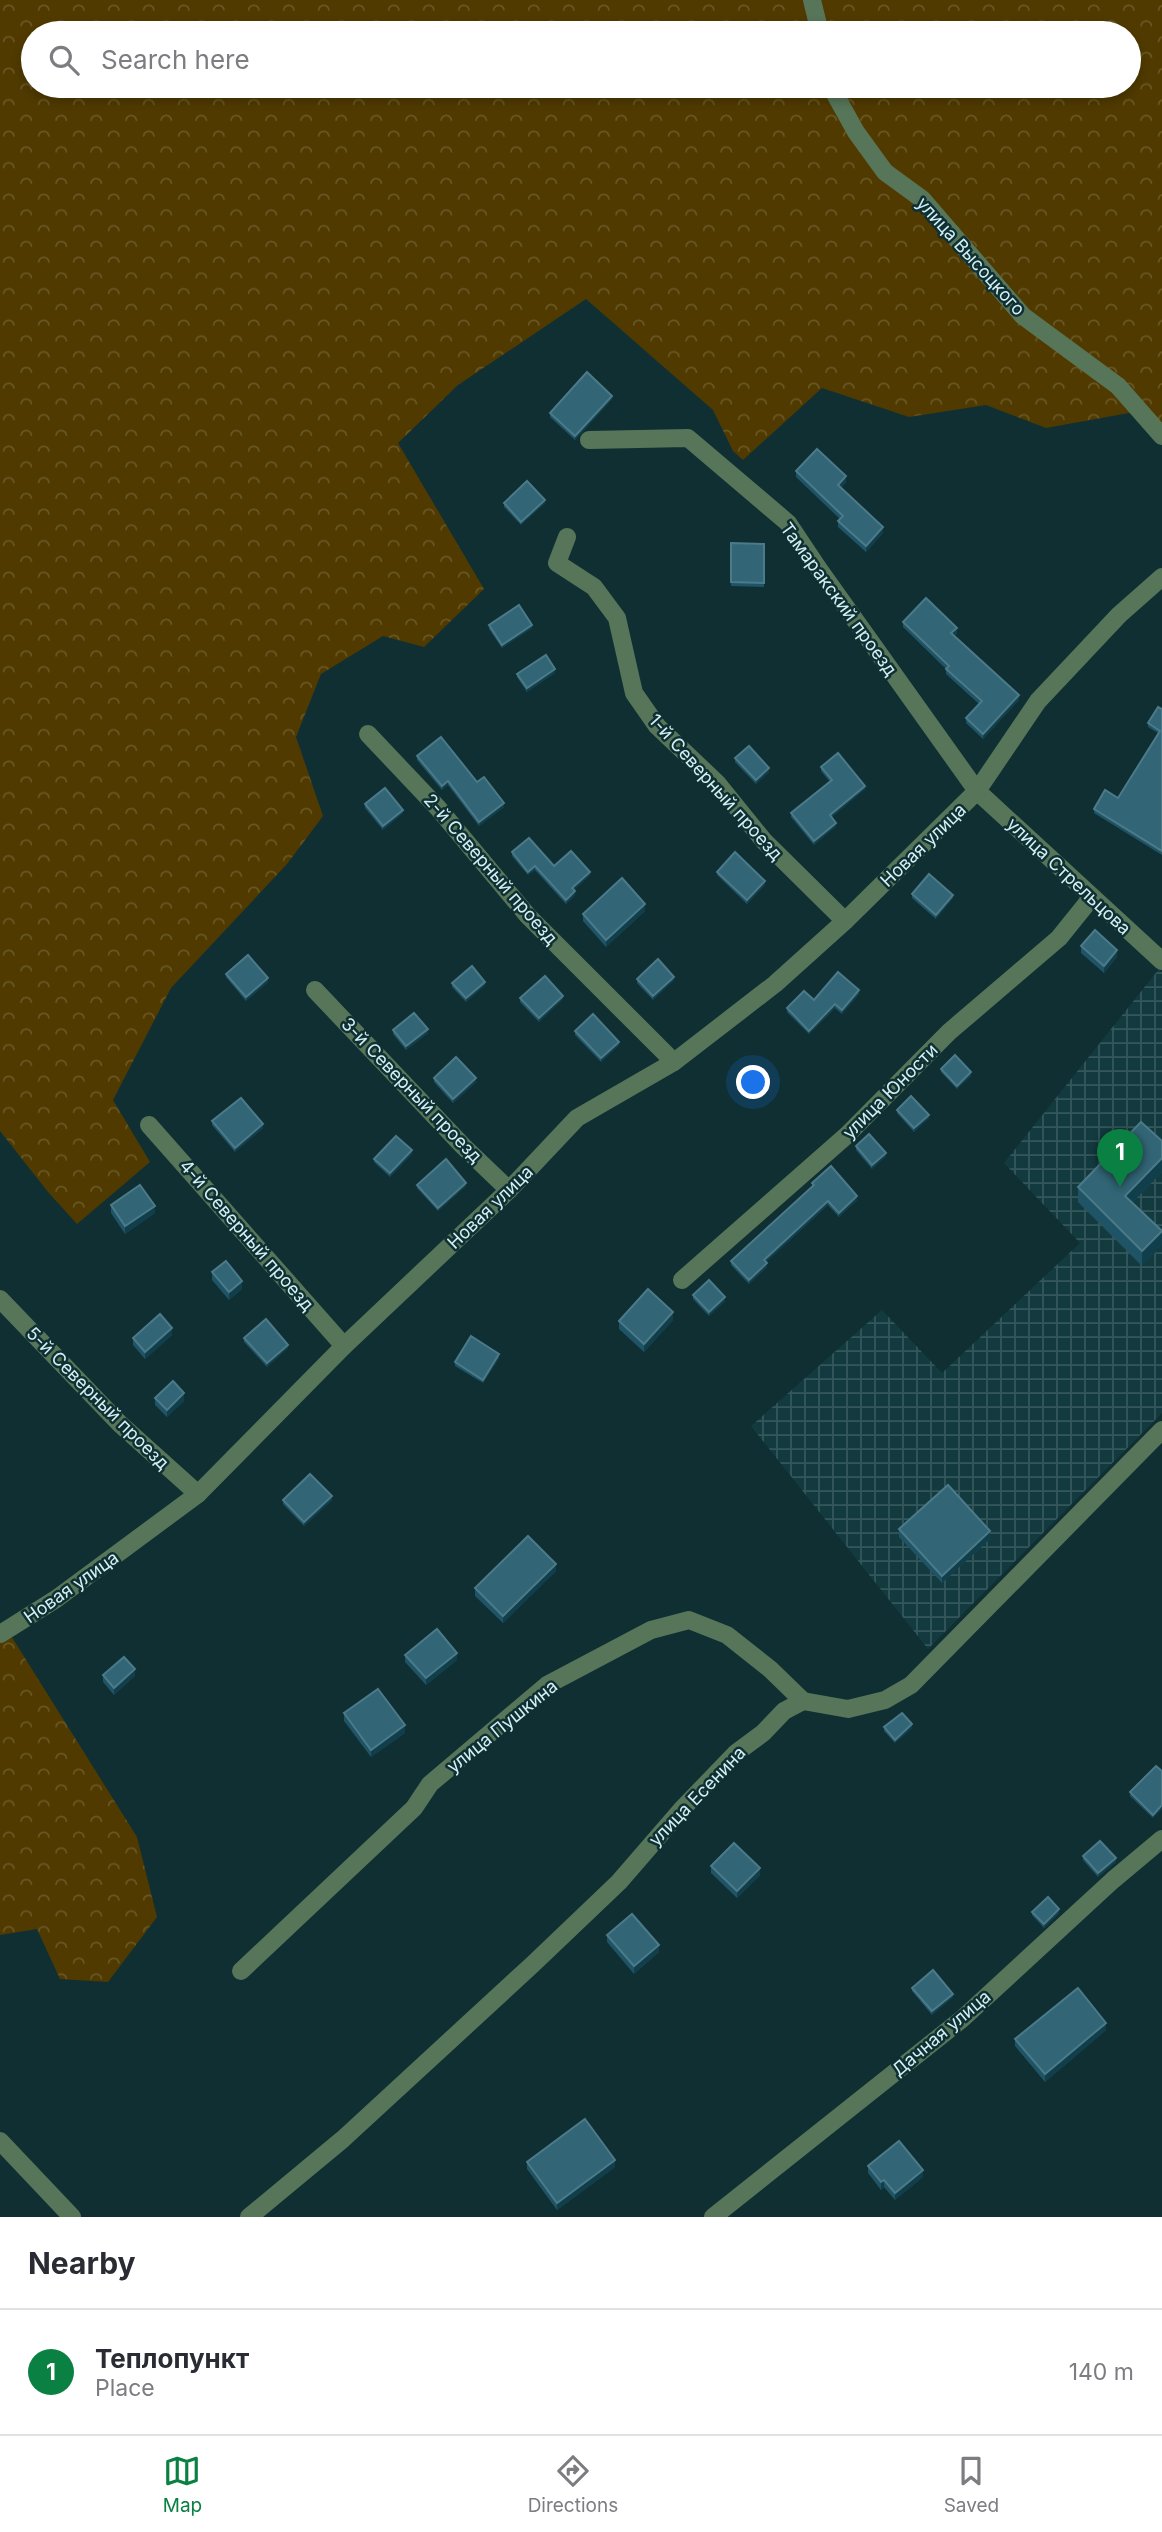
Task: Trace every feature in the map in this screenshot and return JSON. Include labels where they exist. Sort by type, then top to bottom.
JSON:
[{"type":"street","points":[[813,0],[817,21]]},
{"type":"street","name":"улица Высоцкого","points":[[837,98],[856,132],[885,172],[922,199],[1023,316],[1118,386],[1162,436]]},
{"type":"street","name":"Тамаракский проезд","points":[[589,440],[688,438],[788,523],[977,791]]},
{"type":"street","name":"1-й Северный проезд","points":[[567,537],[557,563],[594,587],[617,618],[634,693],[657,726],[717,783],[764,841],[845,921]]},
{"type":"street","name":"Новая улица","points":[[3,1630],[56,1599],[198,1494],[344,1346],[509,1190],[577,1118],[674,1062],[775,984],[845,921],[977,791],[1038,701],[1119,615],[1162,577]]},
{"type":"street","name":"2-й Северный проезд","points":[[368,734],[438,808],[528,916],[674,1062]]},
{"type":"street","name":"улица Стрельцова","points":[[977,791],[1162,961]]},
{"type":"street","name":"улица Юности","points":[[682,1280],[846,1135],[949,1032],[1059,938],[1092,897]]},
{"type":"street","name":"3-й Северный проезд","points":[[315,989],[463,1146],[509,1190]]},
{"type":"street","name":"4-й Северный проезд","points":[[149,1125],[344,1346]]},
{"type":"street","name":"5-й Северный проезд","points":[[0,1299],[120,1424],[198,1494]]},
{"type":"street","points":[[803,1701],[848,1709],[885,1700],[911,1685],[1162,1430]]},
{"type":"street","name":"улица Пушкина","points":[[241,1971],[414,1808],[430,1784],[547,1685],[651,1630],[689,1620],[727,1635],[771,1669],[803,1701]]},
{"type":"street","name":"улица Есенина","points":[[249,2217],[343,2139],[493,2001],[619,1882],[682,1808],[736,1753],[785,1711],[803,1701]]},
{"type":"street","name":"Дачная улица","points":[[713,2217],[780,2161],[962,2019],[1113,1880],[1162,1839]]},
{"type":"street","points":[[0,2141],[72,2217]]},
{"type":"shaded area","points":[[1159,969],[1162,972],[1162,1413],[928,1649],[751,1426],[882,1310],[942,1373],[1080,1243],[1004,1163]]},
{"type":"green space","points":[[0,0],[1162,0],[1162,436],[1140,411],[1046,428],[986,405],[909,417],[822,388],[743,460],[733,451],[713,410],[586,299],[458,385],[398,443],[484,589],[424,647],[383,636],[321,674],[296,737],[323,816],[287,864],[171,988],[113,1100],[150,1162],[77,1224],[0,1131]]},
{"type":"green space","points":[[0,1624],[8,1631],[137,1837],[157,1917],[108,1982],[60,1979],[37,1929],[0,1935]]},
{"type":"building","points":[[587,372],[612,396],[575,436],[550,413]]},
{"type":"building","points":[[817,449],[846,476],[838,485],[883,527],[866,546],[838,521],[843,516],[796,471]]},
{"type":"building","points":[[527,481],[545,500],[521,522],[504,503]]},
{"type":"building","points":[[731,543],[764,544],[764,583],[731,582]]},
{"type":"building","points":[[926,598],[957,628],[951,633],[1019,695],[983,734],[966,718],[982,701],[946,669],[949,666],[903,622]]},
{"type":"building","points":[[519,605],[532,625],[502,645],[489,625]]},
{"type":"building","points":[[546,655],[555,669],[527,688],[517,674]]},
{"type":"building","points":[[1158,707],[1162,709],[1162,851],[1094,809],[1105,790],[1118,798],[1160,731],[1148,723]]},
{"type":"building","points":[[441,737],[477,782],[484,777],[504,803],[479,822],[448,781],[442,786],[417,756]]},
{"type":"building","points":[[749,746],[769,768],[756,780],[735,758]]},
{"type":"building","points":[[838,753],[865,786],[830,815],[836,823],[814,841],[791,813],[832,780],[821,767]]},
{"type":"building","points":[[385,788],[403,810],[383,826],[365,804]]},
{"type":"building","points":[[529,838],[554,866],[571,851],[590,872],[572,888],[575,891],[566,900],[535,866],[528,872],[512,852]]},
{"type":"building","points":[[735,852],[765,881],[747,900],[717,872]]},
{"type":"building","points":[[929,874],[953,895],[936,915],[912,894]]},
{"type":"building","points":[[622,878],[645,904],[606,940],[583,914]]},
{"type":"building","points":[[1095,930],[1117,950],[1104,966],[1081,946]]},
{"type":"building","points":[[248,955],[268,978],[246,997],[226,974]]},
{"type":"building","points":[[658,959],[674,977],[653,996],[637,979]]},
{"type":"building","points":[[472,966],[485,982],[466,998],[452,983]]},
{"type":"building","points":[[838,972],[859,990],[842,1010],[835,1004],[809,1031],[787,1008],[804,991],[814,1000]]},
{"type":"building","points":[[545,976],[563,996],[539,1018],[520,998]]},
{"type":"building","points":[[414,1013],[428,1029],[406,1046],[393,1030]]},
{"type":"building","points":[[593,1014],[619,1042],[601,1058],[575,1031]]},
{"type":"building","points":[[955,1055],[971,1072],[957,1086],[941,1069]]},
{"type":"building","points":[[456,1057],[476,1078],[453,1099],[434,1078]]},
{"type":"building","points":[[911,1096],[929,1115],[914,1128],[897,1110]]},
{"type":"building","points":[[241,1098],[263,1124],[235,1148],[212,1121]]},
{"type":"building","points":[[1141,1122],[1162,1141],[1162,1158],[1125,1196],[1162,1231],[1142,1251],[1078,1187]]},
{"type":"building","points":[[869,1134],[886,1153],[872,1165],[856,1146]]},
{"type":"building","points":[[396,1136],[412,1150],[390,1173],[374,1159]]},
{"type":"building","points":[[446,1159],[466,1183],[438,1208],[417,1185]]},
{"type":"building","points":[[831,1166],[857,1196],[839,1213],[828,1201],[764,1260],[767,1263],[749,1280],[731,1261]]},
{"type":"building","points":[[140,1185],[155,1206],[125,1226],[111,1205]]},
{"type":"building","points":[[226,1261],[242,1281],[229,1292],[212,1272]]},
{"type":"building","points":[[709,1280],[725,1297],[709,1312],[693,1295]]},
{"type":"building","points":[[648,1289],[673,1312],[644,1344],[619,1321]]},
{"type":"building","points":[[160,1314],[172,1328],[145,1352],[133,1338]]},
{"type":"building","points":[[266,1319],[288,1345],[267,1363],[244,1338]]},
{"type":"building","points":[[471,1336],[499,1354],[483,1380],[455,1362]]},
{"type":"building","points":[[173,1381],[184,1393],[167,1410],[155,1398]]},
{"type":"building","points":[[310,1474],[332,1496],[304,1522],[283,1500]]},
{"type":"building","points":[[948,1485],[990,1531],[942,1576],[899,1529]]},
{"type":"building","points":[[528,1536],[556,1564],[503,1616],[475,1588]]},
{"type":"building","points":[[437,1629],[457,1653],[426,1678],[405,1655]]},
{"type":"building","points":[[124,1657],[135,1669],[114,1688],[103,1675]]},
{"type":"building","points":[[378,1689],[405,1725],[371,1750],[344,1713]]},
{"type":"building","points":[[902,1713],[912,1724],[895,1740],[884,1727]]},
{"type":"building","points":[[1156,1766],[1162,1771],[1162,1805],[1153,1815],[1130,1792]]},
{"type":"building","points":[[1100,1841],[1116,1858],[1098,1873],[1083,1856]]},
{"type":"building","points":[[734,1843],[760,1868],[737,1891],[711,1866]]},
{"type":"building","points":[[1048,1897],[1059,1909],[1044,1924],[1032,1912]]},
{"type":"building","points":[[632,1914],[659,1945],[634,1966],[607,1935]]},
{"type":"building","points":[[933,1970],[953,1994],[932,2011],[912,1988]]},
{"type":"building","points":[[1078,1988],[1106,2023],[1045,2074],[1015,2039]]},
{"type":"building","points":[[585,2119],[615,2160],[557,2203],[527,2162]]},
{"type":"building","points":[[899,2141],[923,2170],[895,2193],[884,2180],[881,2182],[868,2166]]},
{"type":"place","name":"Теплопункт","points":[[1120,1187]]}]
